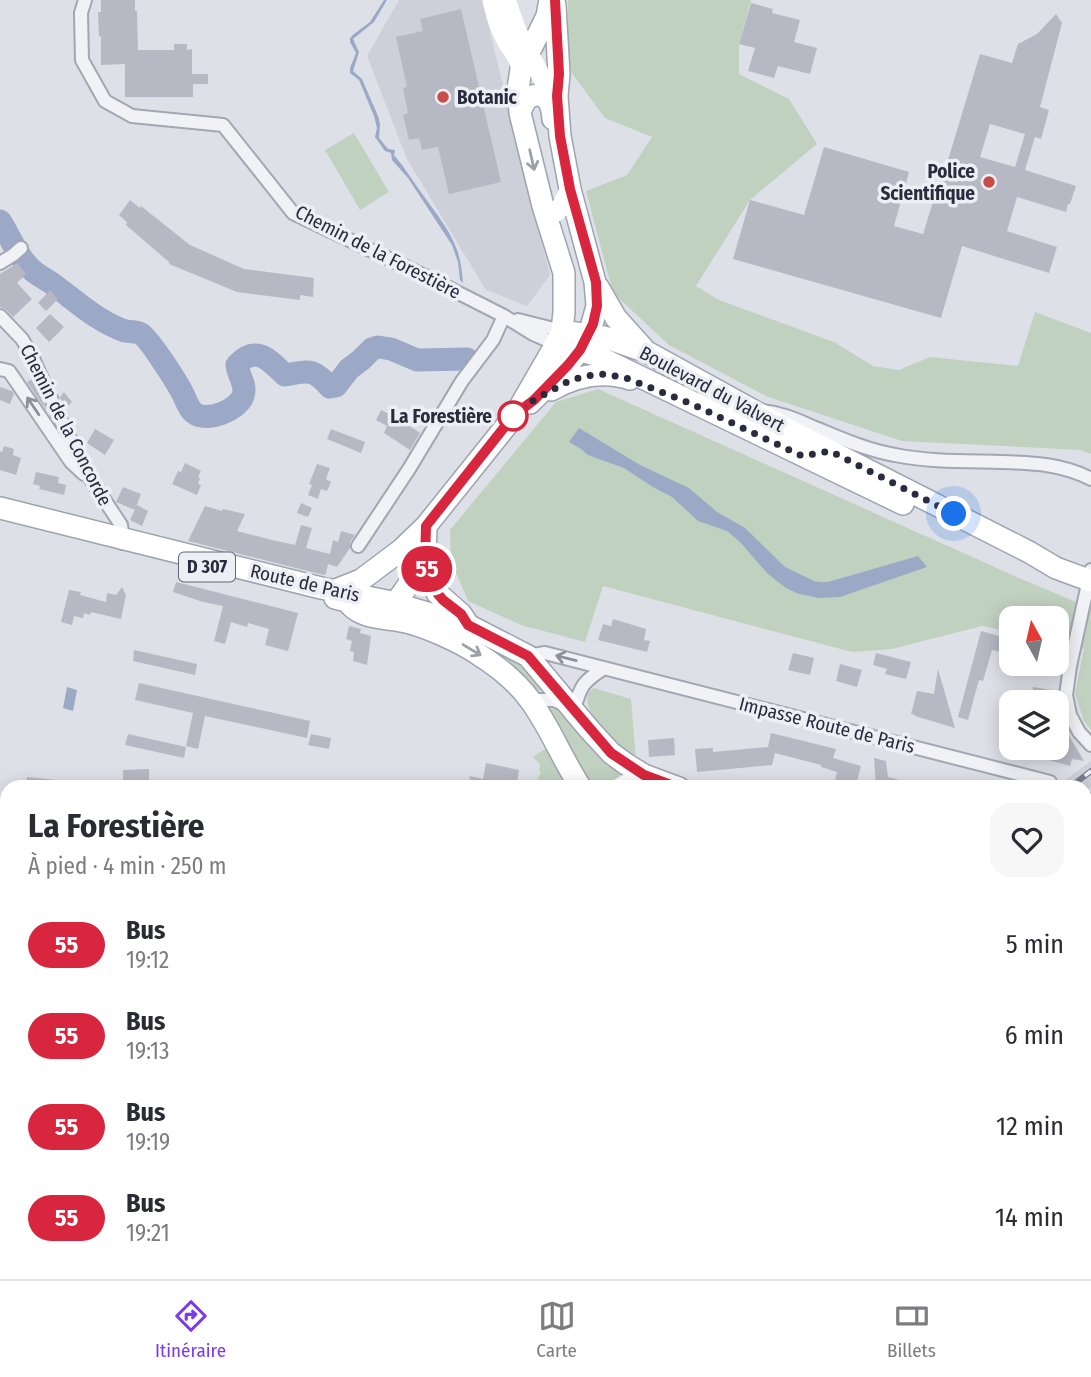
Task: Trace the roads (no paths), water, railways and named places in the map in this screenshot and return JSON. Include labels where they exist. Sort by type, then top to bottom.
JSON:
[{"type":"main road","points":[[492,0],[507,43],[519,58],[525,60]]},
{"type":"main road","points":[[506,0],[525,60],[548,89],[562,170],[570,189]]},
{"type":"main road","points":[[340,596],[401,550],[426,526],[514,415],[559,337],[564,312],[564,273],[545,212],[520,113],[518,84],[525,60],[547,16],[550,0]]},
{"type":"main road","points":[[534,400],[568,365],[584,343],[597,306],[596,282],[570,189],[560,136],[555,0]]},
{"type":"main road","points":[[520,113],[525,100],[537,94],[545,97],[552,108]]},
{"type":"main road","points":[[545,212],[549,215],[559,210],[570,189]]},
{"type":"main road","points":[[596,282],[621,325],[647,352]]},
{"type":"main road","name":"Chemin de la Forestière","points":[[559,337],[584,343]]},
{"type":"main road","name":"Boulevard du Valvert","points":[[584,343],[612,339],[647,352],[748,409],[1056,568]]},
{"type":"main road","name":"Boulevard du Valvert","points":[[584,343],[595,355],[692,404],[1023,562],[1090,577]]},
{"type":"main road","points":[[514,415],[534,400],[567,382],[584,376],[605,374],[626,378],[692,404]]},
{"type":"main road","name":"Route de Paris","points":[[0,508],[122,542],[340,596],[351,608],[377,618],[409,623],[458,642],[480,654],[516,683],[531,700],[576,780]]},
{"type":"main road","name":"Route de Paris","points":[[0,516],[105,543],[122,542]]},
{"type":"main road","points":[[426,526],[425,561],[437,593],[461,614],[468,625]]},
{"type":"main road","points":[[401,550],[395,604],[409,623]]},
{"type":"main road","points":[[395,604],[425,561]]},
{"type":"main road","points":[[340,596],[375,609],[395,604],[468,625],[528,656],[611,753],[644,780]]},
{"type":"street","name":"Chemin de la Forestière","points":[[86,0],[80,13],[82,60],[105,101],[132,116],[223,125],[293,213],[504,316],[559,337]]},
{"type":"street","points":[[0,263],[17,252]]},
{"type":"street","name":"Chemin de la Concorde","points":[[0,316],[22,339],[31,354],[90,478],[121,525],[122,542]]},
{"type":"street","points":[[358,546],[462,382],[493,340],[504,316]]},
{"type":"street","points":[[0,369],[9,371],[71,462],[90,478]]},
{"type":"street","points":[[748,409],[778,412],[861,446],[895,455],[940,460],[1039,463],[1065,468],[1091,479]]},
{"type":"street","points":[[802,456],[861,446]]},
{"type":"street","points":[[1090,577],[1066,695],[1070,715],[1079,732],[1091,745]]},
{"type":"street","name":"Impasse Route de Paris","points":[[528,656],[545,653],[1042,780]]},
{"type":"street","points":[[531,700],[554,699],[574,709],[580,688],[604,668]]},
{"type":"water","points":[[384,0],[387,0],[374,22],[353,39],[359,52],[353,71],[362,79],[378,116],[379,138],[388,149],[395,150],[394,155],[450,235],[457,250],[463,283],[452,245],[408,178],[392,160],[391,153],[385,151],[375,137],[377,128],[374,116],[359,80],[350,73],[356,53],[350,38],[370,22]]},
{"type":"water","points":[[579,428],[640,465],[689,488],[717,512],[745,528],[785,567],[814,581],[828,582],[918,556],[927,567],[840,597],[819,598],[799,594],[768,574],[727,531],[698,521],[672,497],[624,468],[588,455],[569,442]]},
{"type":"water","points":[[67,687],[77,690],[73,711],[63,708]]},
{"type":"waterway","points":[[0,221],[33,271],[106,322],[145,337],[170,372],[190,409],[200,416],[222,414],[240,401],[244,388],[237,365],[250,356],[262,356],[285,375],[310,372],[330,387],[336,386],[349,369],[378,347],[391,349],[417,360],[467,359]]},
{"type":"railway","points":[[1079,780],[1091,771]]},
{"type":"place","name":"Botanic","points":[[443,97]]},
{"type":"place","name":"Police Scientifique","points":[[989,182]]},
{"type":"place","name":"La Forestière","points":[[513,416]]}]
